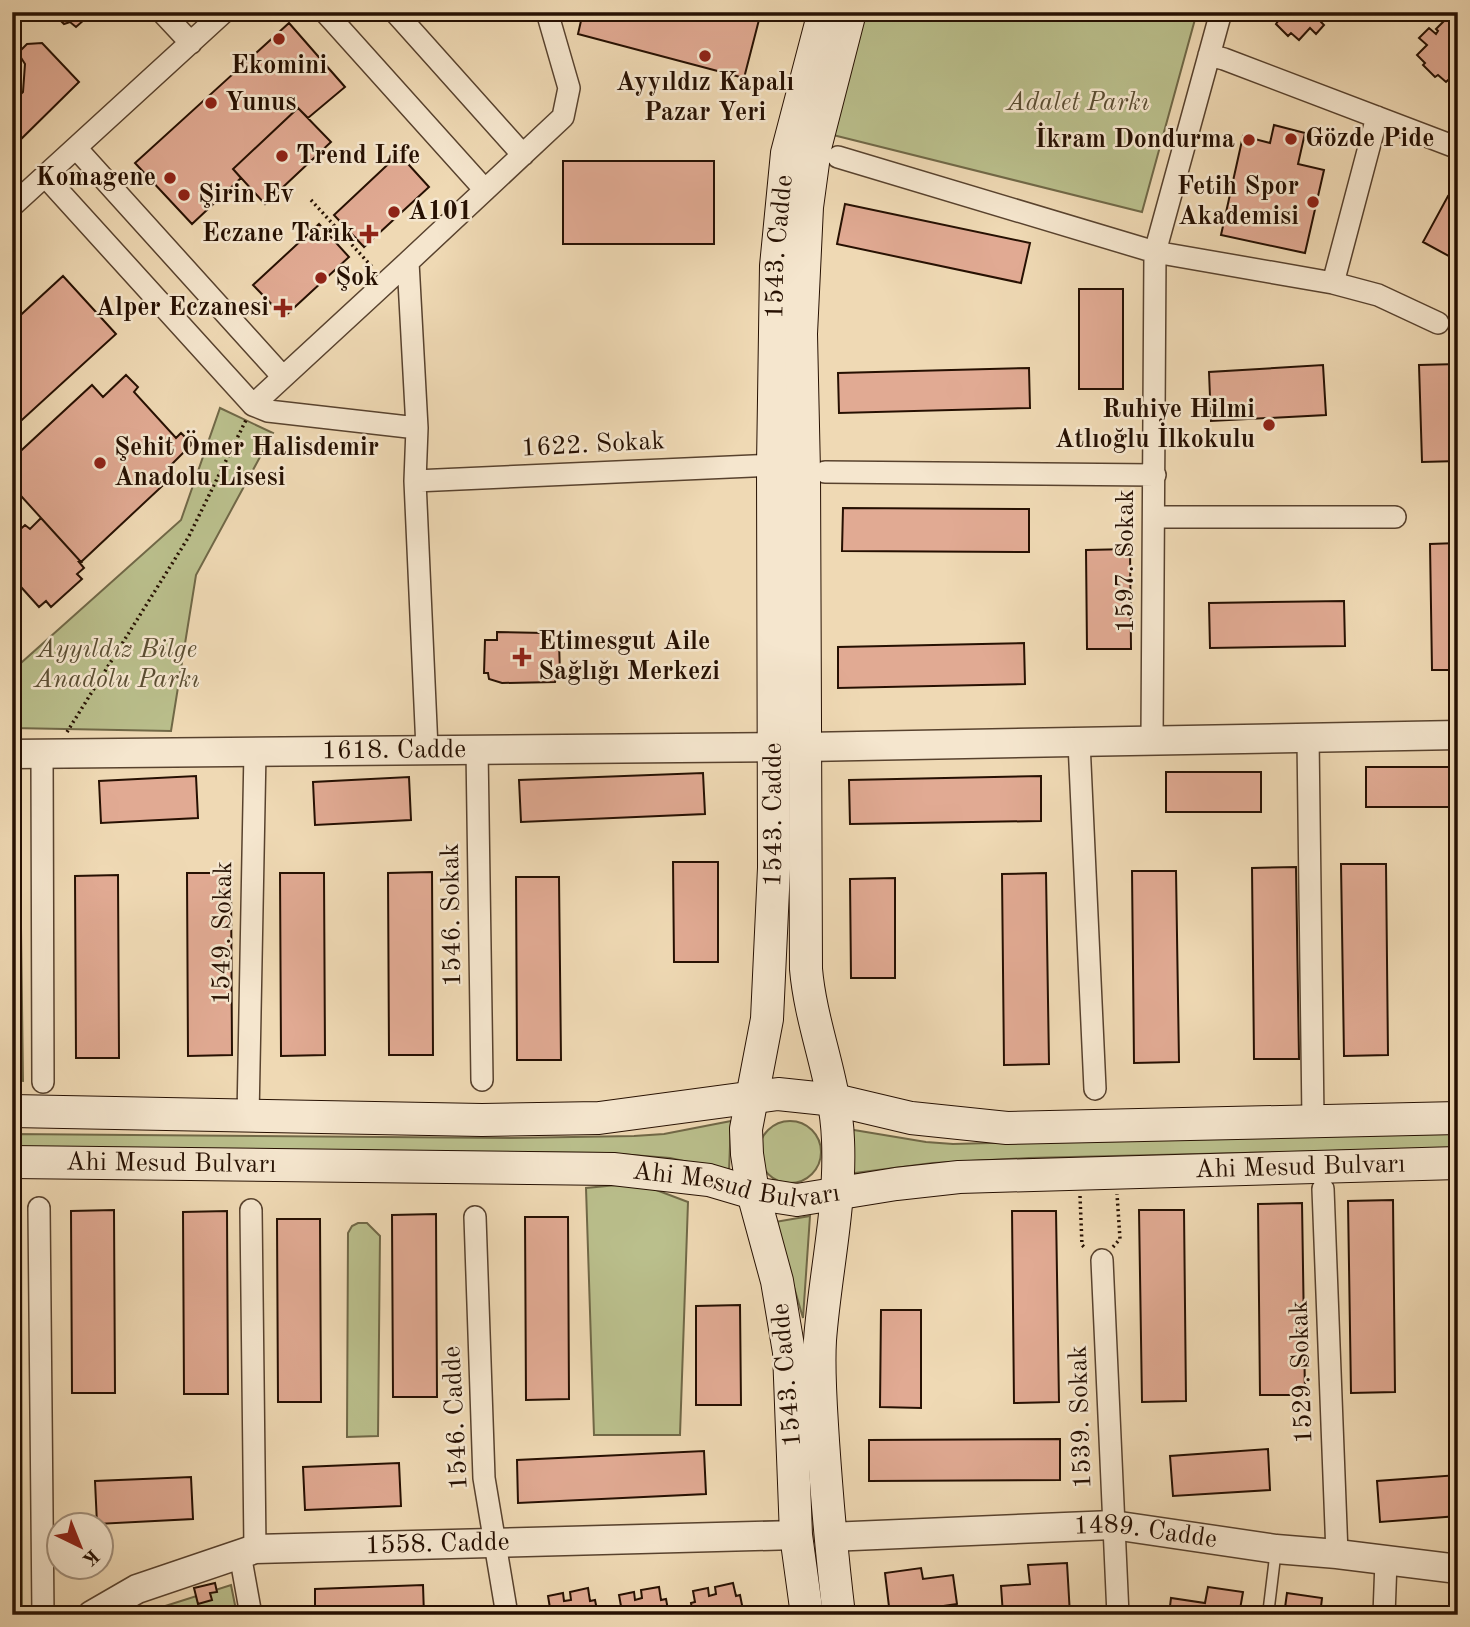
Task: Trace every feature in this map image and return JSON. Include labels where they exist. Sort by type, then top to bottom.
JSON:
[{"type":"main road","name":"1543. Cadde","points":[[807,1615],[796,1535],[792,1384],[786,1328],[777,1281],[753,1193],[746,1129],[764,1040],[774,868],[773,465],[776,267],[786,153],[824,12]]},
{"type":"main road","name":"1543. Cadde","points":[[839,1615],[829,1537],[820,1343],[839,1166],[835,1100],[808,995],[804,918],[801,334],[807,207],[815,148],[850,12]]},
{"type":"main road","name":"Ahi Mesud Bulvarı","points":[[12,1111],[482,1120],[599,1118],[752,1097],[791,1095],[835,1100],[911,1118],[1007,1128],[1458,1118]]},
{"type":"main road","name":"Ahi Mesud Bulvarı","points":[[12,1162],[588,1167],[709,1180],[753,1193],[797,1200],[959,1177],[1458,1163]]},
{"type":"street","points":[[162,12],[191,43]]},
{"type":"street","points":[[12,206],[224,12]]},
{"type":"street","points":[[325,12],[485,190]]},
{"type":"street","points":[[395,12],[523,155]]},
{"type":"street","points":[[253,405],[563,117],[569,88],[547,12]]},
{"type":"street","name":"1597. Sokak","points":[[1152,741],[1155,252],[1221,12]]},
{"type":"street","points":[[1209,55],[1458,148]]},
{"type":"street","points":[[1333,283],[1377,117]]},
{"type":"street","points":[[76,148],[284,377]]},
{"type":"street","points":[[838,157],[1155,252],[1333,283],[1378,295],[1438,323]]},
{"type":"street","points":[[45,176],[253,405],[268,411],[417,428]]},
{"type":"street","points":[[408,262],[417,428],[415,481],[427,749]]},
{"type":"street","name":"1622. Sokak","points":[[415,481],[773,465]]},
{"type":"street","points":[[825,472],[1155,475]]},
{"type":"street","points":[[1155,517],[1395,517]]},
{"type":"street","name":"1618. Cadde","points":[[12,754],[805,747],[1458,735]]},
{"type":"street","points":[[1308,738],[1313,1120]]},
{"type":"street","points":[[1079,742],[1095,1090]]},
{"type":"street","name":"1546. Sokak","points":[[477,749],[482,1080]]},
{"type":"street","name":"1549. Sokak","points":[[248,1117],[255,751]]},
{"type":"street","points":[[43,1082],[47,753]]},
{"type":"street","name":"1529. Sokak","points":[[1323,1189],[1337,1554]]},
{"type":"street","points":[[39,1208],[43,1615]]},
{"type":"street","points":[[251,1210],[248,1552],[251,1615]]},
{"type":"street","name":"1546. Cadde","points":[[475,1217],[484,1478],[507,1615]]},
{"type":"street","name":"1539. Sokak","points":[[1102,1259],[1118,1615]]},
{"type":"street","name":"1489. Cadde","points":[[829,1537],[1113,1525],[1276,1549],[1458,1569]]},
{"type":"street","name":"1558. Cadde","points":[[92,1615],[137,1588],[248,1552],[796,1535]]},
{"type":"street","points":[[1384,1615],[1386,1561]]},
{"type":"lane","points":[[1268,1615],[1276,1549]]},
{"type":"path","points":[[311,200],[386,282]]},
{"type":"path","points":[[47,753],[188,538],[253,405]]},
{"type":"path","points":[[1079,1173],[1082,1245],[1102,1259],[1120,1239],[1115,1171]]},
{"type":"green space","name":"Adalet Parkı","points":[[865,12],[1197,12],[1142,212],[833,135]]},
{"type":"green space","name":"Ayyıldız Bilge Anadolu Parkı","points":[[220,408],[273,433],[196,575],[171,731],[12,728],[12,671],[181,520]]},
{"type":"green space","points":[[12,773],[19,774],[23,1081],[12,1080]]},
{"type":"green space","points":[[731,1121],[729,1171],[670,1158],[606,1153],[12,1149],[12,1134],[511,1138],[634,1136],[664,1134]]},
{"type":"green space","points":[[790,1121],[812,1130],[821,1152],[812,1174],[790,1183],[768,1174],[759,1152],[768,1130]]},
{"type":"green space","points":[[848,1129],[953,1144],[1458,1131],[1458,1148],[1029,1158],[933,1163],[847,1174]]},
{"type":"green space","points":[[12,1184],[21,1184],[22,1615],[12,1615]]},
{"type":"green space","points":[[617,1185],[651,1188],[688,1202],[680,1435],[594,1435],[586,1188]]},
{"type":"green space","points":[[810,1216],[803,1318],[775,1222]]},
{"type":"green space","points":[[367,1223],[380,1236],[378,1436],[347,1437],[348,1233],[352,1226]]},
{"type":"green space","points":[[231,1585],[237,1615],[137,1615]]},
{"type":"building","points":[[58,12],[93,12],[76,27],[70,22],[64,24],[55,15]]},
{"type":"building","name":"Ayyıldız Kapalı Pazar Yeri","points":[[583,12],[761,12],[744,78],[578,34]]},
{"type":"building","points":[[1271,12],[1319,12],[1324,16],[1320,21],[1324,25],[1316,34],[1310,28],[1299,40],[1291,33],[1288,36],[1276,24],[1278,21]]},
{"type":"building","points":[[1443,12],[1458,12],[1458,71],[1446,82],[1438,75],[1435,77],[1417,55],[1427,45],[1419,38],[1429,28],[1436,34],[1436,29],[1445,20],[1440,16]]},
{"type":"building","points":[[289,23],[345,87],[308,118],[298,108],[233,169],[241,178],[192,224],[135,163]]},
{"type":"building","points":[[42,43],[79,82],[12,148],[12,102],[23,92],[25,64],[18,53],[27,44]]},
{"type":"building","name":"Trend Life","points":[[298,108],[331,142],[265,204],[233,169]]},
{"type":"building","points":[[1274,125],[1305,133],[1298,164],[1324,170],[1305,253],[1221,235],[1243,136],[1270,143]]},
{"type":"building","points":[[399,154],[429,187],[364,247],[334,215]]},
{"type":"building","points":[[563,161],[714,161],[714,244],[563,244]]},
{"type":"building","points":[[1448,196],[1458,201],[1458,261],[1423,242]]},
{"type":"building","points":[[845,204],[1030,243],[1021,283],[837,244]]},
{"type":"building","points":[[319,224],[349,257],[284,317],[253,285]]},
{"type":"building","points":[[63,276],[116,334],[12,429],[12,323]]},
{"type":"building","points":[[1079,289],[1123,289],[1123,389],[1079,389]]},
{"type":"building","points":[[1458,364],[1458,461],[1422,462],[1419,365]]},
{"type":"building","points":[[1323,365],[1326,415],[1211,421],[1209,372]]},
{"type":"building","points":[[1029,368],[1030,408],[839,413],[838,373]]},
{"type":"building","points":[[126,375],[138,387],[134,392],[176,438],[181,433],[192,444],[168,468],[175,474],[81,562],[12,486],[12,459],[92,385],[103,397]]},
{"type":"building","points":[[843,508],[1029,509],[1029,552],[842,551]]},
{"type":"building","points":[[41,518],[84,568],[77,574],[82,579],[51,607],[46,601],[39,607],[12,577],[12,537],[25,525],[30,529]]},
{"type":"building","points":[[1458,543],[1458,670],[1432,670],[1430,544]]},
{"type":"building","points":[[1130,549],[1131,649],[1087,649],[1086,550]]},
{"type":"building","points":[[1344,601],[1345,646],[1210,648],[1209,603]]},
{"type":"building","name":"Etimesgut Aile Sağlığı Merkezi","points":[[497,632],[544,633],[545,641],[559,641],[560,675],[555,682],[502,683],[489,679],[488,673],[484,673],[485,640],[497,640]]},
{"type":"building","points":[[1024,643],[1025,684],[838,688],[838,647]]},
{"type":"building","points":[[1366,767],[1458,767],[1458,807],[1366,807]]},
{"type":"building","points":[[1166,772],[1261,772],[1261,812],[1166,812]]},
{"type":"building","points":[[703,773],[705,814],[521,822],[519,780]]},
{"type":"building","points":[[196,776],[198,818],[101,823],[99,781]]},
{"type":"building","points":[[1041,776],[1041,821],[850,824],[849,780]]},
{"type":"building","points":[[409,777],[411,820],[315,825],[313,782]]},
{"type":"building","points":[[673,862],[718,862],[718,962],[674,962]]},
{"type":"building","points":[[1455,862],[1458,862],[1457,1053]]},
{"type":"building","points":[[1341,864],[1386,864],[1388,1055],[1344,1056]]},
{"type":"building","points":[[1296,867],[1299,1059],[1254,1059],[1252,868]]},
{"type":"building","points":[[1132,871],[1176,871],[1179,1062],[1134,1063]]},
{"type":"building","points":[[432,872],[433,1055],[389,1055],[388,873]]},
{"type":"building","points":[[187,873],[231,873],[232,1055],[188,1056]]},
{"type":"building","points":[[280,873],[324,873],[325,1055],[281,1056]]},
{"type":"building","points":[[1046,873],[1049,1064],[1004,1065],[1002,874]]},
{"type":"building","points":[[118,875],[119,1058],[76,1058],[75,876]]},
{"type":"building","points":[[516,877],[559,877],[561,1060],[517,1060]]},
{"type":"building","points":[[895,878],[895,978],[851,978],[850,879]]},
{"type":"building","points":[[1393,1200],[1395,1392],[1351,1393],[1348,1201]]},
{"type":"building","points":[[1302,1203],[1305,1395],[1260,1395],[1258,1204]]},
{"type":"building","points":[[114,1210],[115,1393],[72,1393],[71,1211]]},
{"type":"building","points":[[1139,1210],[1184,1210],[1186,1401],[1142,1402]]},
{"type":"building","points":[[227,1211],[228,1394],[184,1394],[183,1212]]},
{"type":"building","points":[[1012,1211],[1056,1211],[1059,1402],[1014,1403]]},
{"type":"building","points":[[436,1214],[437,1397],[393,1397],[392,1215]]},
{"type":"building","points":[[525,1217],[568,1217],[569,1399],[526,1400]]},
{"type":"building","points":[[277,1219],[320,1219],[321,1402],[278,1402]]},
{"type":"building","points":[[740,1305],[741,1405],[696,1405],[696,1306]]},
{"type":"building","points":[[881,1310],[921,1310],[921,1408],[880,1407]]},
{"type":"building","points":[[1060,1439],[1060,1480],[869,1481],[869,1440]]},
{"type":"building","points":[[1268,1449],[1270,1490],[1173,1496],[1170,1456]]},
{"type":"building","points":[[704,1451],[706,1494],[518,1503],[517,1460]]},
{"type":"building","points":[[399,1463],[401,1506],[305,1510],[303,1467]]},
{"type":"building","points":[[1458,1475],[1458,1516],[1380,1522],[1377,1481]]},
{"type":"building","points":[[191,1477],[193,1519],[116,1523],[116,1512],[96,1512],[95,1481]]},
{"type":"building","points":[[1067,1563],[1070,1615],[1003,1615],[1001,1586],[1030,1584],[1028,1565]]},
{"type":"building","points":[[921,1568],[923,1579],[953,1575],[957,1604],[929,1608],[930,1615],[890,1615],[885,1573]]},
{"type":"building","points":[[215,1583],[217,1592],[210,1593],[212,1600],[198,1604],[194,1588]]},
{"type":"building","points":[[733,1583],[736,1596],[740,1595],[744,1615],[693,1615],[693,1591],[708,1588],[709,1596],[716,1594],[715,1587]]},
{"type":"building","points":[[423,1585],[424,1615],[315,1615],[315,1589]]},
{"type":"building","points":[[659,1587],[661,1600],[666,1599],[669,1615],[618,1615],[617,1607],[621,1606],[619,1595],[634,1592],[635,1600],[642,1598],[641,1590]]},
{"type":"building","points":[[1208,1587],[1243,1592],[1239,1615],[1169,1615],[1171,1598],[1205,1603]]},
{"type":"building","points":[[588,1588],[590,1601],[595,1600],[598,1615],[547,1615],[546,1608],[550,1608],[548,1596],[563,1593],[564,1601],[571,1600],[570,1592]]},
{"type":"building","points":[[1287,1593],[1322,1598],[1320,1615],[1284,1615]]},
{"type":"place","name":"Ekomini","points":[[279,39]]},
{"type":"place","name":"Ayyıldız Kapalı Pazar Yeri","points":[[705,56]]},
{"type":"place","name":"Yunus","points":[[211,103]]},
{"type":"place","name":"Gözde Pide","points":[[1291,139]]},
{"type":"place","name":"İkram Dondurma","points":[[1249,140]]},
{"type":"place","name":"Trend Life","points":[[282,156]]},
{"type":"place","name":"Komagene","points":[[170,178]]},
{"type":"place","name":"Şirin Ev","points":[[184,195]]},
{"type":"place","name":"Fetih Spor Akademisi","points":[[1313,202]]},
{"type":"place","name":"A101","points":[[394,212]]},
{"type":"place","name":"Eczane Tarık","points":[[369,234]]},
{"type":"place","name":"Şok","points":[[321,278]]},
{"type":"place","name":"Alper Eczanesi","points":[[283,308]]},
{"type":"place","name":"Ruhiye Hilmi Atlıoğlu İlkokulu","points":[[1269,425]]},
{"type":"place","name":"Şehit Ömer Halisdemir Anadolu Lisesi","points":[[100,463]]},
{"type":"place","name":"Etimesgut Aile Sağlığı Merkezi","points":[[522,657]]}]
